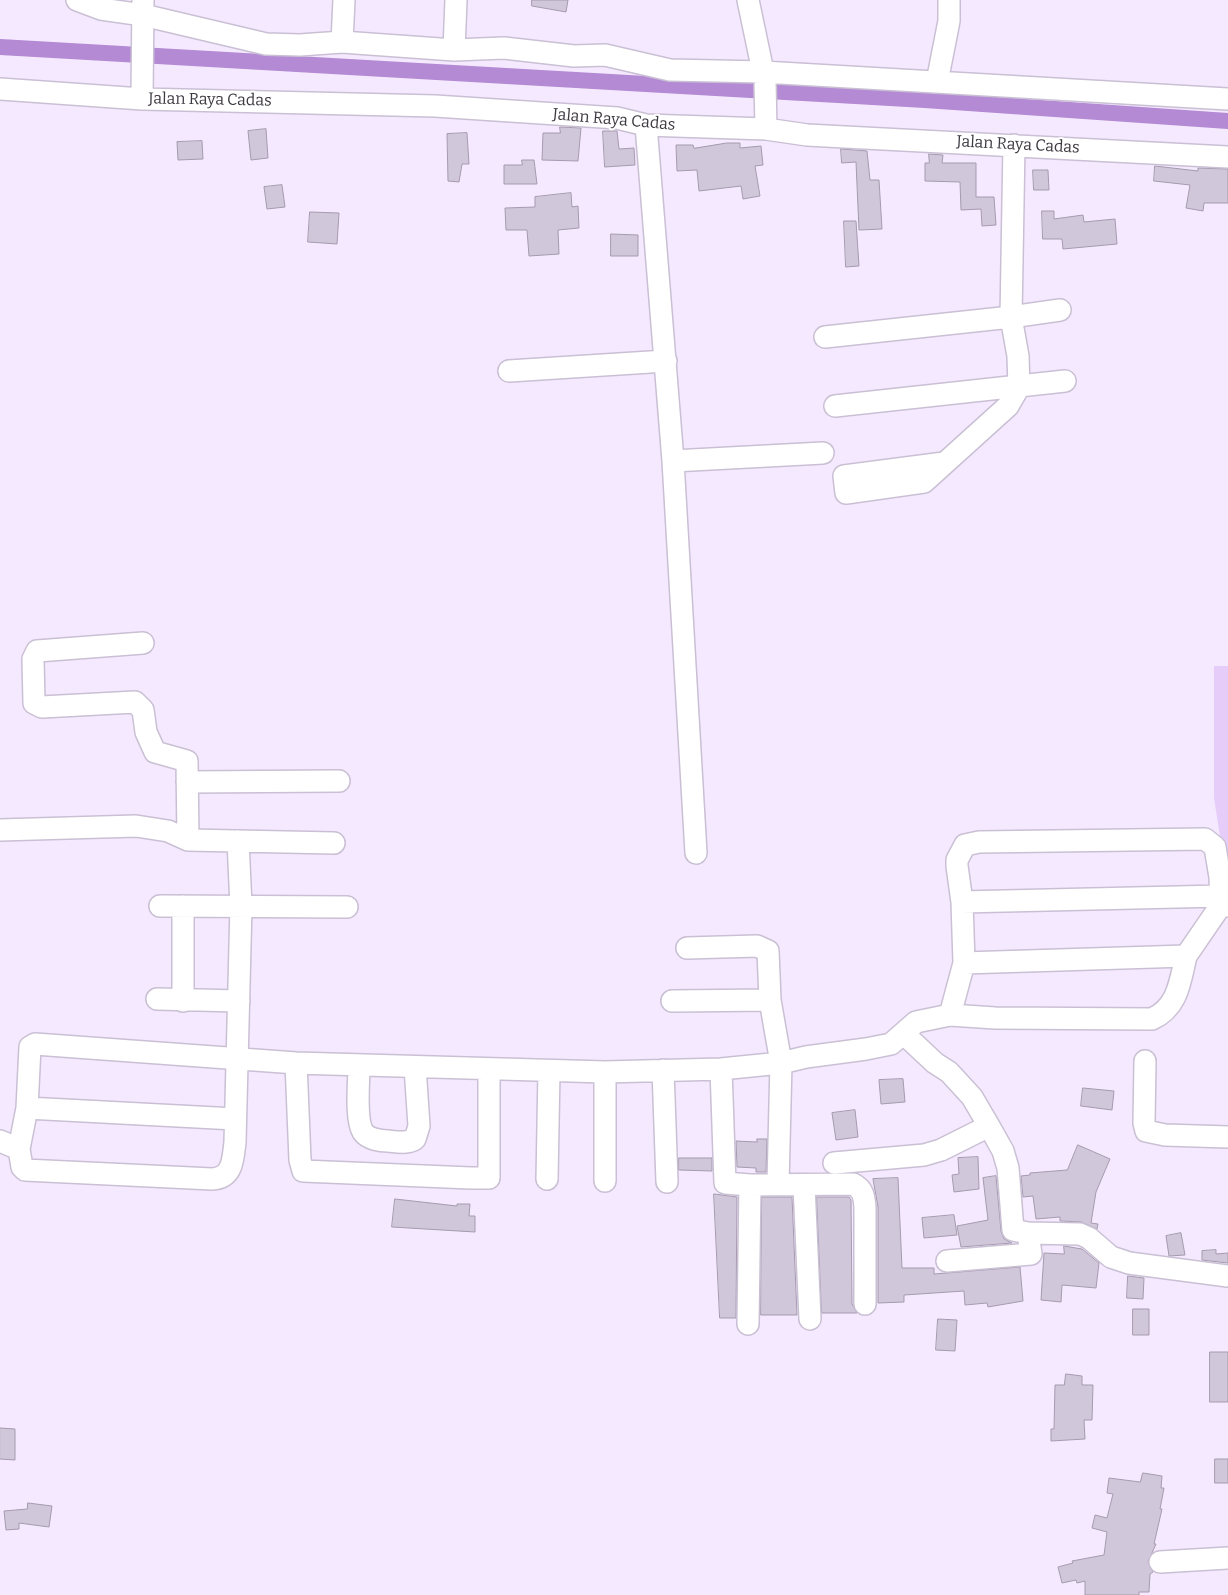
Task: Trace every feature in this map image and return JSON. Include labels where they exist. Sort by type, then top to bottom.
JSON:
[{"type":"street","points":[[77,0],[101,9],[143,15],[253,43],[300,45],[342,42],[454,50],[504,48],[574,56],[605,55],[670,70],[764,76],[938,82],[1228,100]]},
{"type":"street","points":[[342,42],[344,0]]},
{"type":"street","points":[[454,50],[456,0]]},
{"type":"street","points":[[748,0],[764,76],[766,121]]},
{"type":"street","points":[[938,82],[949,21],[950,0]]},
{"type":"street","points":[[142,91],[143,15]]},
{"type":"street","name":"Jalan Raya Cadas","points":[[0,89],[142,91],[435,106],[617,118],[646,125],[766,121],[806,135],[1014,144],[1228,157]]},
{"type":"street","points":[[646,125],[674,461],[696,853]]},
{"type":"street","points":[[944,463],[1008,406],[1019,387],[1018,356],[1011,317],[1014,144]]},
{"type":"street","points":[[825,337],[1060,310]]},
{"type":"street","points":[[509,371],[666,361]]},
{"type":"street","points":[[835,406],[1065,381]]},
{"type":"street","points":[[674,461],[823,453]]},
{"type":"street","points":[[143,643],[37,651],[33,659],[34,704],[42,707],[135,702],[143,710],[146,732],[155,752],[187,761],[188,840]]},
{"type":"street","points":[[187,782],[339,780]]},
{"type":"street","points":[[0,830],[136,826],[168,831],[188,840],[334,843]]},
{"type":"street","points":[[238,841],[241,906],[239,1001],[237,1058],[235,1119],[233,1164],[223,1177],[217,1179],[25,1170],[10,1145],[27,1108],[29,1056],[32,1045],[237,1058],[296,1063],[359,1066],[605,1072],[721,1069],[781,1063],[806,1057],[890,1044],[916,1022],[950,1015],[995,1018],[1152,1019],[1168,1009],[1176,996],[1186,956],[1223,903],[1216,850],[1213,844],[1205,839],[979,842],[965,845],[957,860],[962,902],[964,963],[950,1015]]},
{"type":"street","points":[[962,902],[1223,903]]},
{"type":"street","points":[[160,906],[346,906]]},
{"type":"street","points":[[183,906],[184,1001]]},
{"type":"street","points":[[687,948],[757,946],[768,951],[770,1000],[781,1063],[778,1184]]},
{"type":"street","points":[[964,963],[1186,956]]},
{"type":"street","points":[[157,999],[239,1001]]},
{"type":"street","points":[[672,1001],[770,1000]]},
{"type":"street","points":[[904,1034],[949,1072],[966,1090],[1003,1151],[1008,1168],[1013,1230],[1028,1233],[1080,1234],[1089,1238],[1111,1257],[1130,1263],[1228,1276]]},
{"type":"street","points":[[1145,1061],[1144,1123],[1146,1131],[1165,1135],[1228,1136]]},
{"type":"street","points":[[296,1063],[300,1160],[303,1171],[451,1177],[489,1178],[489,1069]]},
{"type":"street","points":[[359,1066],[359,1109],[363,1132],[368,1137],[384,1141],[406,1142],[415,1139],[419,1126],[416,1067]]},
{"type":"street","points":[[721,1069],[725,1183],[750,1185],[852,1184],[859,1187],[863,1194],[865,1207],[865,1304]]},
{"type":"street","points":[[663,1070],[667,1182]]},
{"type":"street","points":[[547,1180],[549,1071]]},
{"type":"street","points":[[605,1072],[605,1181]]},
{"type":"street","points":[[27,1108],[235,1119]]},
{"type":"street","points":[[834,1163],[924,1154],[941,1150],[989,1126]]},
{"type":"street","points":[[748,1324],[750,1185]]},
{"type":"street","points":[[804,1185],[810,1318]]},
{"type":"street","points":[[947,1262],[1030,1254],[1028,1233]]},
{"type":"street","points":[[1160,1562],[1228,1558]]},
{"type":"shaded area","points":[[1214,666],[1228,666],[1228,887],[1214,798]]},
{"type":"building","points":[[532,0],[568,0],[566,12],[532,6]]},
{"type":"building","points":[[560,127],[581,128],[578,161],[542,160],[543,133],[560,133]]},
{"type":"building","points":[[266,129],[268,158],[251,160],[248,131]]},
{"type":"building","points":[[603,131],[617,131],[619,149],[634,148],[635,165],[605,167]]},
{"type":"building","points":[[467,133],[469,164],[462,164],[459,182],[448,181],[447,134]]},
{"type":"building","points":[[202,141],[203,159],[178,160],[177,142]]},
{"type":"building","points":[[740,143],[740,148],[761,146],[763,165],[755,166],[760,196],[743,199],[741,186],[699,191],[697,170],[677,171],[676,145],[693,145],[694,148]]},
{"type":"building","points":[[841,149],[867,151],[870,180],[879,180],[882,229],[859,230],[856,162],[842,163]]},
{"type":"building","points":[[929,154],[943,155],[942,163],[976,163],[976,197],[994,197],[996,225],[982,226],[981,209],[961,210],[960,182],[925,181],[925,163],[929,163]]},
{"type":"building","points":[[522,160],[534,160],[537,184],[504,184],[504,165],[522,165]]},
{"type":"building","points":[[1155,166],[1198,171],[1198,168],[1228,169],[1228,203],[1204,203],[1203,211],[1186,208],[1190,185],[1154,181]]},
{"type":"building","points":[[1033,170],[1048,170],[1049,190],[1034,190]]},
{"type":"building","points":[[282,185],[285,207],[267,209],[264,187]]},
{"type":"building","points":[[571,193],[572,207],[578,206],[579,228],[558,230],[559,254],[529,256],[527,230],[506,230],[505,208],[535,207],[535,197]]},
{"type":"building","points":[[1042,211],[1054,211],[1054,219],[1083,215],[1084,222],[1115,219],[1117,244],[1063,249],[1062,239],[1043,239]]},
{"type":"building","points":[[310,212],[339,213],[337,244],[308,242]]},
{"type":"building","points":[[844,221],[856,221],[859,266],[846,267]]},
{"type":"building","points":[[611,234],[638,235],[638,256],[611,256]]},
{"type":"building","points":[[903,1079],[905,1102],[881,1104],[879,1080]]},
{"type":"building","points":[[1083,1088],[1114,1091],[1112,1110],[1081,1106]]},
{"type":"building","points":[[855,1110],[858,1137],[836,1140],[832,1113]]},
{"type":"building","points":[[757,1139],[767,1139],[766,1172],[756,1172],[756,1168],[737,1167],[736,1141],[757,1142]]},
{"type":"building","points":[[1078,1145],[1110,1159],[1096,1192],[1091,1223],[1098,1224],[1097,1229],[1081,1222],[1060,1221],[1060,1217],[1036,1219],[1033,1196],[1023,1197],[1021,1176],[1030,1175],[1030,1173],[1067,1170]]},
{"type":"building","points":[[978,1157],[979,1189],[954,1192],[952,1175],[959,1174],[958,1158]]},
{"type":"building","points":[[679,1158],[712,1158],[712,1171],[679,1170]]},
{"type":"building","points":[[996,1176],[1001,1231],[1004,1239],[1012,1243],[961,1247],[957,1226],[988,1220],[983,1178]]},
{"type":"building","points":[[898,1178],[902,1268],[934,1268],[934,1274],[1020,1267],[1023,1301],[988,1307],[987,1303],[965,1305],[964,1291],[904,1295],[904,1302],[878,1303],[878,1207],[873,1179]]},
{"type":"building","points":[[714,1194],[737,1197],[736,1318],[720,1318]]},
{"type":"building","points":[[762,1197],[792,1197],[797,1315],[761,1315]]},
{"type":"building","points":[[817,1197],[849,1197],[851,1200],[852,1304],[857,1313],[822,1313]]},
{"type":"building","points":[[395,1199],[457,1206],[457,1204],[470,1204],[469,1216],[475,1216],[475,1232],[392,1227]]},
{"type":"building","points":[[954,1215],[957,1235],[924,1238],[922,1218]]},
{"type":"building","points":[[1181,1233],[1185,1255],[1169,1256],[1166,1236]]},
{"type":"building","points":[[1064,1246],[1082,1249],[1099,1263],[1096,1288],[1062,1285],[1061,1302],[1041,1300],[1044,1253],[1064,1254]]},
{"type":"building","points":[[1216,1250],[1216,1254],[1228,1253],[1228,1263],[1202,1260],[1202,1251]]},
{"type":"building","points":[[1128,1276],[1144,1278],[1143,1299],[1127,1298]]},
{"type":"building","points":[[1133,1309],[1149,1309],[1149,1335],[1133,1335]]},
{"type":"building","points":[[938,1319],[957,1320],[955,1351],[936,1350]]},
{"type":"building","points":[[1210,1352],[1228,1352],[1228,1402],[1210,1402]]},
{"type":"building","points":[[1066,1374],[1082,1376],[1082,1385],[1093,1385],[1092,1420],[1084,1420],[1085,1439],[1051,1441],[1051,1429],[1054,1429],[1055,1385],[1064,1385]]},
{"type":"building","points":[[0,1428],[15,1429],[15,1460],[0,1459]]},
{"type":"building","points":[[1215,1459],[1228,1459],[1228,1483],[1215,1483]]},
{"type":"building","points":[[1143,1473],[1162,1476],[1161,1488],[1164,1488],[1160,1509],[1162,1509],[1154,1544],[1156,1544],[1148,1562],[1153,1572],[1150,1574],[1149,1592],[1139,1592],[1139,1595],[1085,1595],[1085,1581],[1077,1583],[1076,1580],[1062,1583],[1058,1567],[1073,1563],[1072,1561],[1104,1555],[1107,1532],[1092,1528],[1095,1515],[1107,1518],[1113,1494],[1107,1493],[1109,1478],[1140,1482]]},
{"type":"building","points":[[28,1503],[52,1506],[49,1527],[19,1523],[19,1529],[6,1530],[4,1511],[27,1509]]},
{"type":"waterway","points":[[0,47],[925,100],[1228,121]]}]
